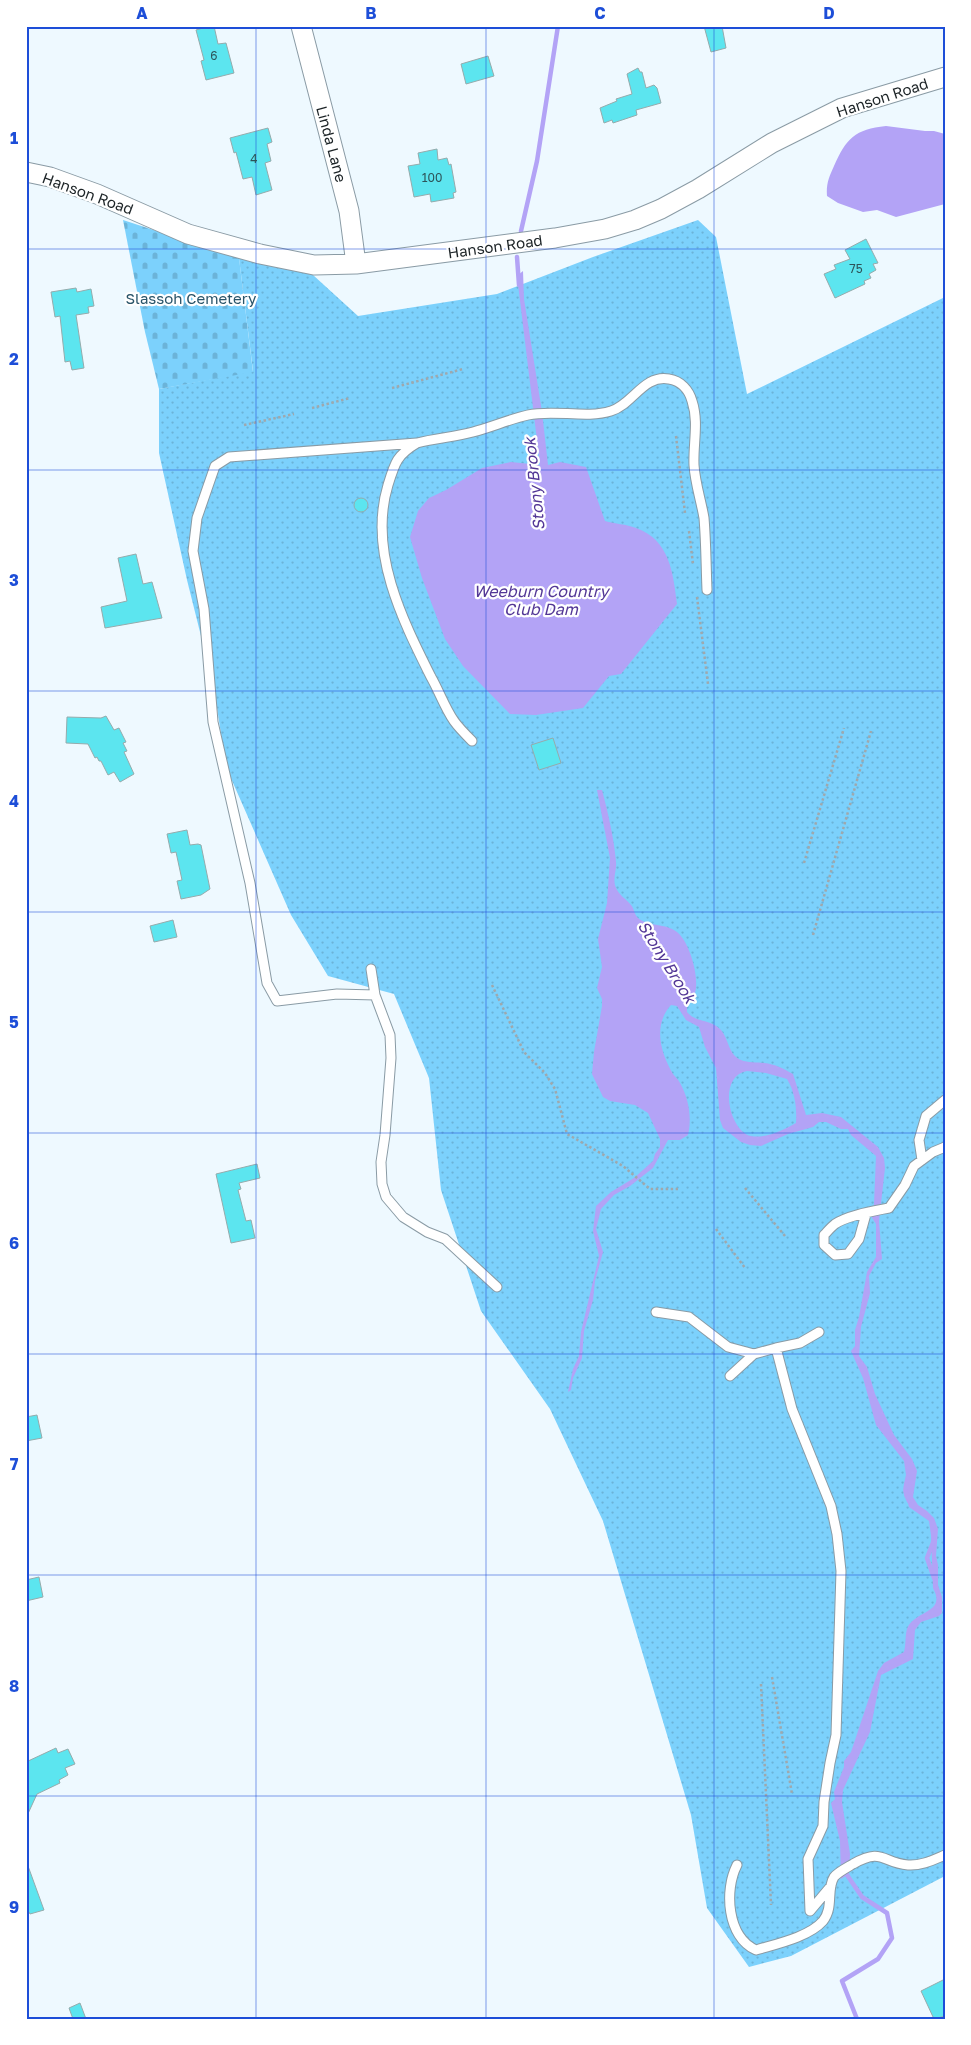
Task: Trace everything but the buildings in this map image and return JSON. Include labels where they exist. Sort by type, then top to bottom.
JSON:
[{"type":"street","name":"Linda Lane","points":[[301,26],[349,211],[356,264]]},
{"type":"street","name":"Hanson Road","points":[[26,172],[50,177],[97,194],[188,234],[242,249],[314,265],[356,264],[555,238],[605,229],[635,220],[661,209],[698,189],[772,143],[842,108],[945,77]]},
{"type":"lane","points":[[375,995],[337,994],[277,1001],[267,983],[250,883],[213,722],[204,610],[193,551],[197,518],[215,466],[229,457],[418,443],[471,433],[528,415],[595,414],[612,411],[625,403],[640,389],[654,381],[668,378],[684,385],[692,399],[696,414],[694,464],[703,516],[707,590]]},
{"type":"lane","points":[[418,443],[402,452],[392,472],[383,511],[383,547],[400,614],[454,721],[472,741]]},
{"type":"lane","points":[[371,969],[375,995],[390,1035],[391,1058],[381,1162],[382,1184],[386,1197],[403,1217],[427,1232],[445,1239],[498,1286]]},
{"type":"lane","points":[[922,1160],[918,1140],[926,1116],[945,1100]]},
{"type":"lane","points":[[868,1213],[859,1239],[848,1254],[835,1255],[824,1245],[824,1235],[836,1223],[868,1213],[889,1208],[905,1186],[914,1166],[945,1147]]},
{"type":"lane","points":[[656,1312],[689,1317],[728,1347],[754,1354]]},
{"type":"lane","points":[[730,1376],[754,1354],[800,1343],[819,1332]]},
{"type":"lane","points":[[776,1348],[792,1409],[831,1506],[838,1534],[841,1571],[836,1735],[825,1794],[823,1826],[808,1859],[810,1911],[831,1886]]},
{"type":"lane","points":[[737,1865],[732,1875],[730,1907],[735,1927],[746,1945],[756,1950],[812,1930],[829,1911],[831,1886],[835,1876],[853,1864],[867,1857],[882,1856],[908,1865],[925,1863],[945,1855]]},
{"type":"path","points":[[392,388],[463,369]]},
{"type":"path","points":[[312,408],[350,398]]},
{"type":"path","points":[[244,425],[294,414]]},
{"type":"path","points":[[676,436],[685,513]]},
{"type":"path","points":[[688,531],[693,569]]},
{"type":"path","points":[[696,588],[708,684]]},
{"type":"path","points":[[804,863],[844,728]]},
{"type":"path","points":[[813,935],[871,730]]},
{"type":"path","points":[[492,985],[524,1052],[545,1073],[555,1089],[567,1134],[634,1174],[650,1189],[678,1189]]},
{"type":"path","points":[[746,1188],[785,1236]]},
{"type":"path","points":[[716,1229],[745,1268]]},
{"type":"path","points":[[772,1677],[792,1794]]},
{"type":"path","points":[[761,1684],[771,1905]]},
{"type":"green space","name":"Slassoh Cemetery","points":[[123,220],[239,258],[253,372],[159,389],[145,332]]},
{"type":"green space","points":[[698,220],[716,237],[747,394],[945,297],[945,1876],[791,1956],[749,1967],[707,1908],[691,1815],[603,1521],[550,1409],[481,1311],[441,1190],[429,1078],[394,994],[328,976],[291,915],[226,767],[214,688],[187,580],[159,453],[159,389],[253,371],[239,258],[313,275],[358,316],[497,294],[593,257]]},
{"type":"water","points":[[886,126],[945,134],[945,204],[896,217],[877,210],[863,212],[838,203],[827,196],[827,184],[838,157],[848,142],[866,130]]},
{"type":"water","name":"Weeburn Country Club Dam","points":[[523,271],[524,299],[542,412],[548,465],[560,462],[586,467],[605,521],[636,528],[647,533],[656,541],[668,559],[674,581],[677,604],[621,674],[609,676],[583,708],[536,715],[510,714],[463,666],[445,639],[422,578],[410,537],[418,511],[429,498],[482,468],[511,462],[540,465],[517,276]]},
{"type":"water","points":[[597,790],[602,790],[614,844],[616,862],[614,881],[617,890],[632,906],[638,918],[647,923],[673,929],[682,937],[690,953],[695,972],[696,989],[693,997],[687,1004],[687,1012],[695,1018],[720,1029],[737,1058],[747,1062],[772,1064],[793,1074],[806,1115],[822,1113],[841,1117],[878,1147],[884,1158],[885,1168],[879,1221],[882,1259],[876,1263],[869,1276],[870,1293],[861,1327],[859,1356],[867,1367],[875,1394],[894,1435],[912,1459],[917,1471],[913,1497],[918,1505],[934,1518],[938,1529],[936,1556],[938,1585],[942,1597],[942,1613],[939,1616],[921,1622],[915,1630],[913,1659],[881,1675],[870,1732],[843,1790],[842,1802],[850,1854],[849,1874],[841,1879],[840,1841],[831,1803],[835,1799],[834,1792],[844,1767],[844,1761],[851,1752],[878,1671],[884,1663],[904,1652],[907,1629],[916,1618],[928,1611],[936,1603],[933,1588],[929,1521],[909,1507],[904,1461],[876,1425],[863,1378],[851,1351],[855,1346],[855,1330],[867,1272],[876,1257],[876,1224],[871,1216],[874,1204],[876,1156],[851,1135],[848,1129],[841,1129],[826,1122],[819,1122],[813,1127],[788,1134],[761,1146],[741,1142],[723,1128],[720,1120],[716,1068],[705,1047],[699,1027],[686,1020],[677,1006],[671,1005],[662,1021],[660,1039],[668,1066],[680,1083],[688,1102],[690,1122],[688,1135],[680,1140],[668,1140],[653,1168],[630,1186],[614,1195],[601,1209],[596,1229],[603,1252],[595,1281],[593,1300],[584,1331],[582,1358],[573,1378],[571,1390],[568,1392],[573,1369],[579,1356],[581,1332],[599,1256],[593,1231],[596,1206],[611,1192],[634,1178],[653,1161],[660,1147],[660,1139],[648,1113],[635,1105],[610,1101],[603,1097],[592,1074],[602,1006],[602,999],[597,988],[602,967],[598,939],[607,903],[610,858]],"holes":[[[747,1071],[766,1073],[787,1079],[795,1100],[796,1123],[780,1131],[756,1137],[744,1132],[737,1125],[732,1115],[729,1093],[737,1075]]]},
{"type":"waterway","name":"Stony Brook","points":[[521,231],[537,161],[558,26]]},
{"type":"waterway","name":"Stony Brook","points":[[517,257],[519,285]]},
{"type":"waterway","name":"Stony Brook","points":[[908,1476],[906,1492],[909,1501]]},
{"type":"waterway","name":"Stony Brook","points":[[934,1540],[927,1558],[934,1578]]},
{"type":"waterway","name":"Stony Brook","points":[[845,1872],[862,1897],[887,1913],[892,1938],[878,1959],[842,1981],[857,2019]]}]
